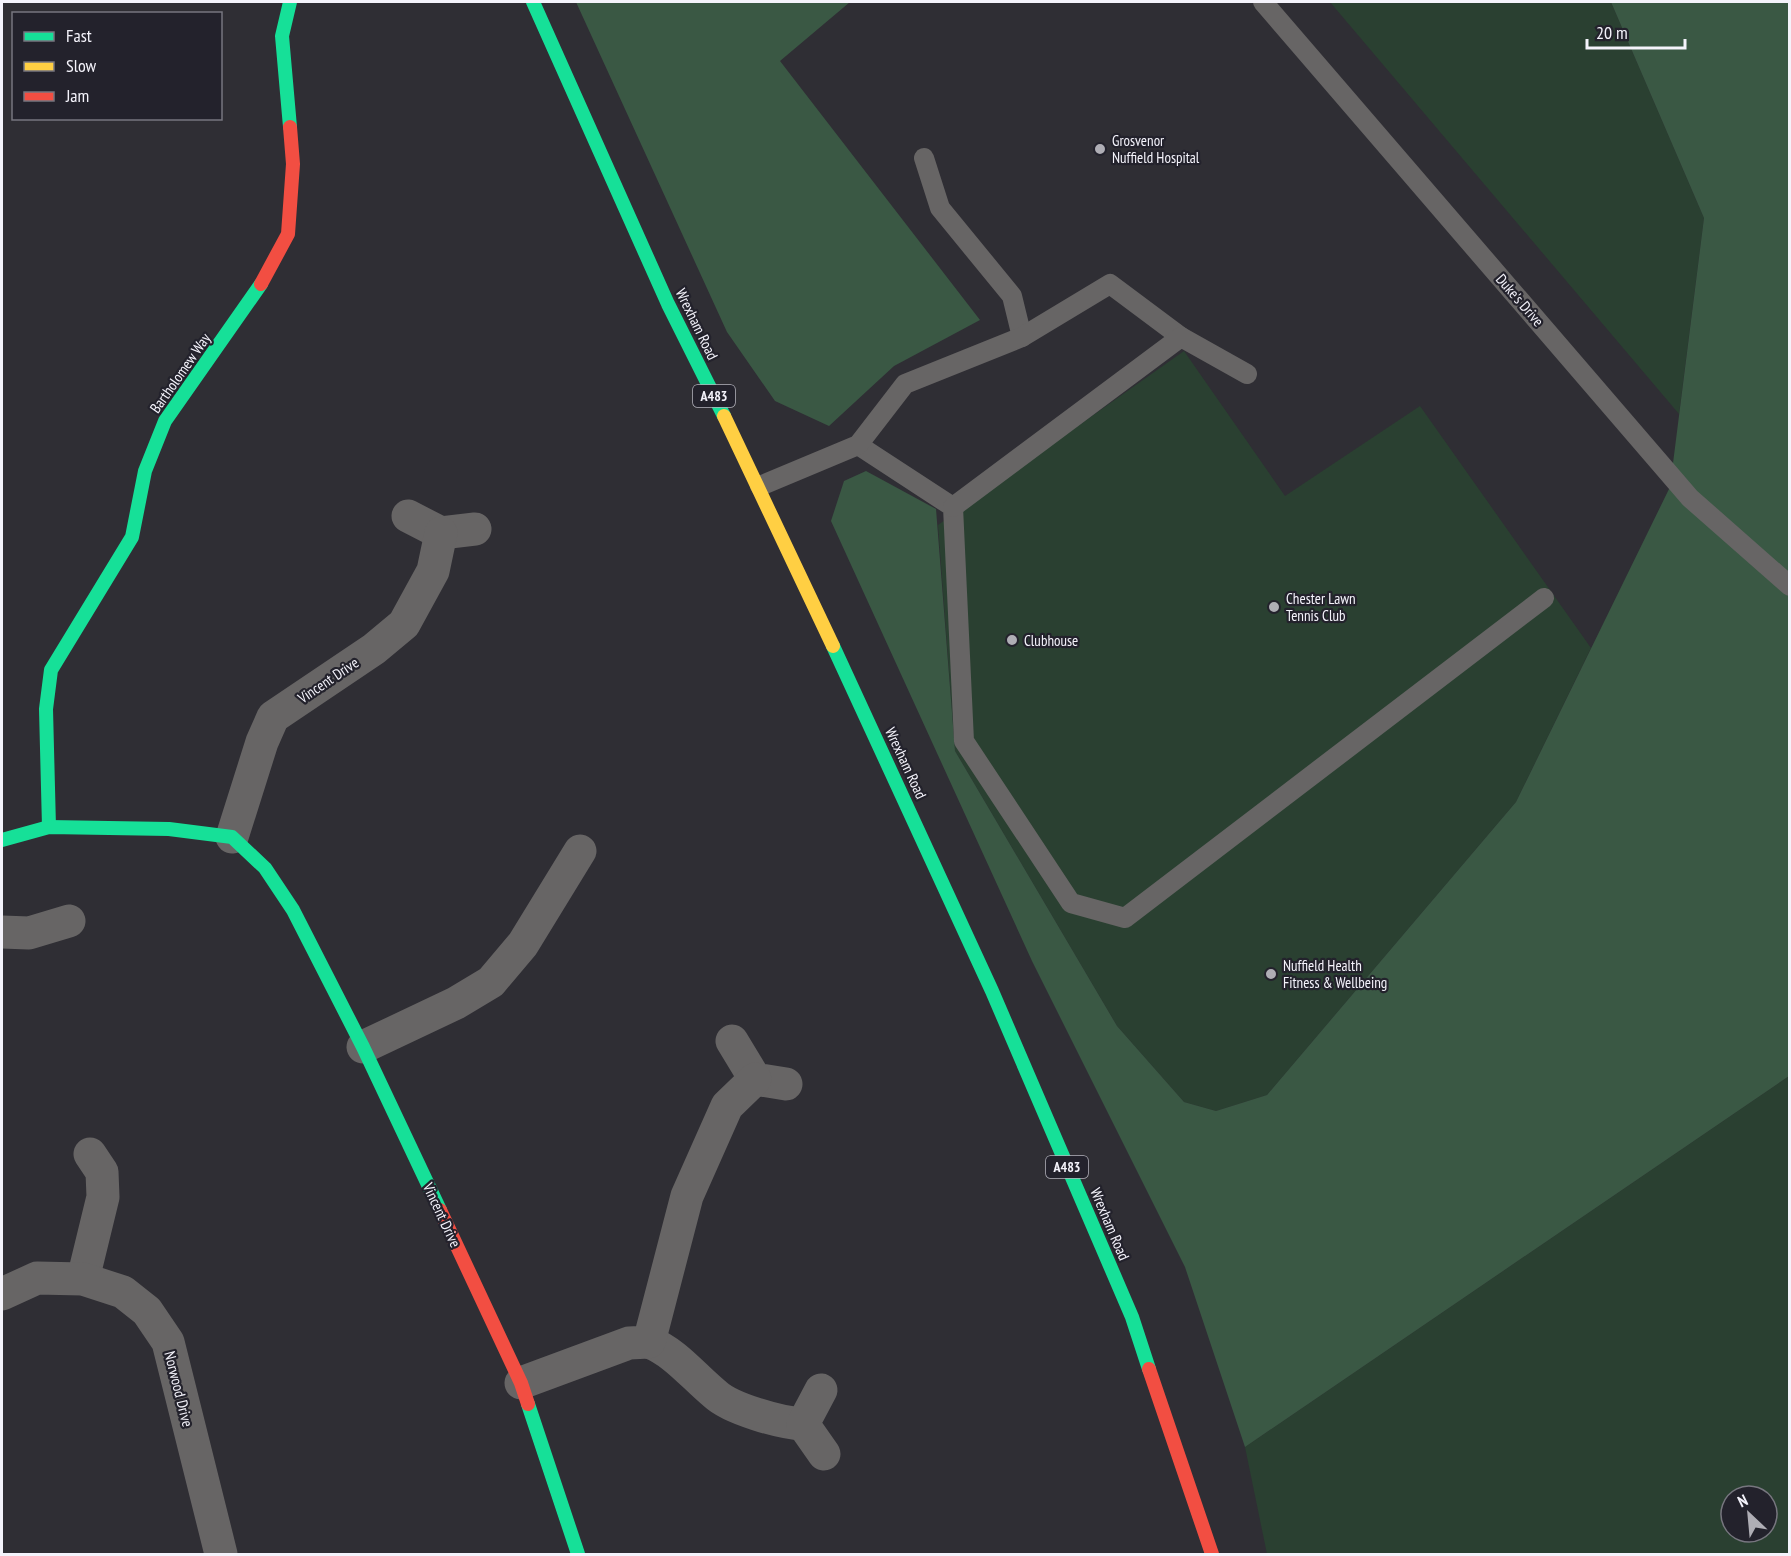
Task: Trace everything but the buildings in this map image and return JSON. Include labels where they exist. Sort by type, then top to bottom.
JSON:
[{"type":"main road","name":"Bartholomew Way","points":[[49,827],[46,709],[51,670],[70,635],[98,596],[132,537],[145,471],[165,421],[261,285],[288,234],[293,164],[282,36],[290,2]]},
{"type":"main road","name":"Wrexham Road","points":[[533,2],[668,304],[760,486],[987,981],[1132,1317],[1212,1554]]},
{"type":"main road","points":[[2,840],[49,827],[169,829],[232,837]]},
{"type":"main road","name":"Vincent Drive","points":[[232,837],[265,868],[293,910],[363,1047],[521,1383],[578,1554]]},
{"type":"street","points":[[408,516],[441,533],[476,529]]},
{"type":"street","name":"Vincent Drive","points":[[232,837],[262,742],[273,717],[374,649],[404,624],[433,571],[441,533]]},
{"type":"street","points":[[363,1047],[456,1003],[491,982],[523,944],[580,851]]},
{"type":"street","points":[[2,932],[29,933],[69,921]]},
{"type":"street","points":[[649,1342],[687,1196],[727,1106],[771,1082],[732,1041]]},
{"type":"street","points":[[83,1279],[104,1197],[102,1172],[90,1154]]},
{"type":"street","name":"Norwood Drive","points":[[2,1294],[37,1278],[83,1279],[123,1292],[147,1311],[168,1342],[221,1554]]},
{"type":"street","points":[[521,1383],[629,1342],[649,1342],[667,1349],[717,1397],[781,1423],[803,1424]]},
{"type":"street","points":[[803,1424],[822,1390]]},
{"type":"street","points":[[803,1424],[824,1454]]},
{"type":"lane","name":"Duke's Drive","points":[[1263,2],[1690,498],[1790,586]]},
{"type":"lane","points":[[924,158],[940,208],[1012,296],[1022,338]]},
{"type":"lane","points":[[760,486],[858,445],[905,384],[1022,338],[1110,284],[1181,337],[1247,374]]},
{"type":"lane","points":[[953,507],[1181,337]]},
{"type":"lane","points":[[858,445],[953,507]]},
{"type":"lane","points":[[953,507],[964,741],[1071,903],[1125,918],[1544,598]]},
{"type":"green space","points":[[576,2],[850,2],[780,61],[980,320],[894,366],[829,426],[775,401],[727,332]]},
{"type":"green space","points":[[1330,2],[1611,2],[1704,218],[1679,414]]},
{"type":"green space","points":[[1611,2],[1789,2],[1789,1076],[1245,1447],[1185,1267],[1032,961],[831,521],[844,481],[866,471],[936,509],[955,751],[1117,1026],[1184,1102],[1216,1111],[1267,1095],[1516,802],[1670,487],[1704,218]]},
{"type":"green space","points":[[1184,351],[1285,496],[1420,406],[1591,648],[1516,802],[1267,1095],[1216,1111],[1184,1102],[1117,1026],[955,751],[938,525]]},
{"type":"green space","points":[[1789,1076],[1789,1554],[1267,1554],[1245,1447]]},
{"type":"traffic: fast","points":[[290,2],[282,36],[290,127]]},
{"type":"traffic: fast","points":[[533,2],[668,304],[724,416]]},
{"type":"traffic: fast","points":[[49,827],[46,709],[51,670],[132,537],[145,471],[165,421],[261,284]]},
{"type":"traffic: fast","points":[[833,646],[992,991],[1132,1317],[1149,1369]]},
{"type":"traffic: fast","points":[[2,840],[49,827],[169,829],[232,837],[265,868],[293,910],[363,1047],[440,1210]]},
{"type":"traffic: fast","points":[[528,1404],[578,1554]]},
{"type":"traffic: slow","points":[[724,416],[833,646]]},
{"type":"traffic: jam","points":[[261,284],[288,234],[293,164],[290,127]]},
{"type":"traffic: jam","points":[[440,1210],[521,1383],[528,1404]]},
{"type":"traffic: jam","points":[[1149,1369],[1212,1554]]},
{"type":"place","name":"Grosvenor Nuffield Hospital","points":[[1100,149]]},
{"type":"place","name":"Chester Lawn Tennis Club","points":[[1274,607]]},
{"type":"place","name":"Clubhouse","points":[[1012,640]]},
{"type":"place","name":"Nuffield Health Fitness & Wellbeing","points":[[1271,974]]}]
